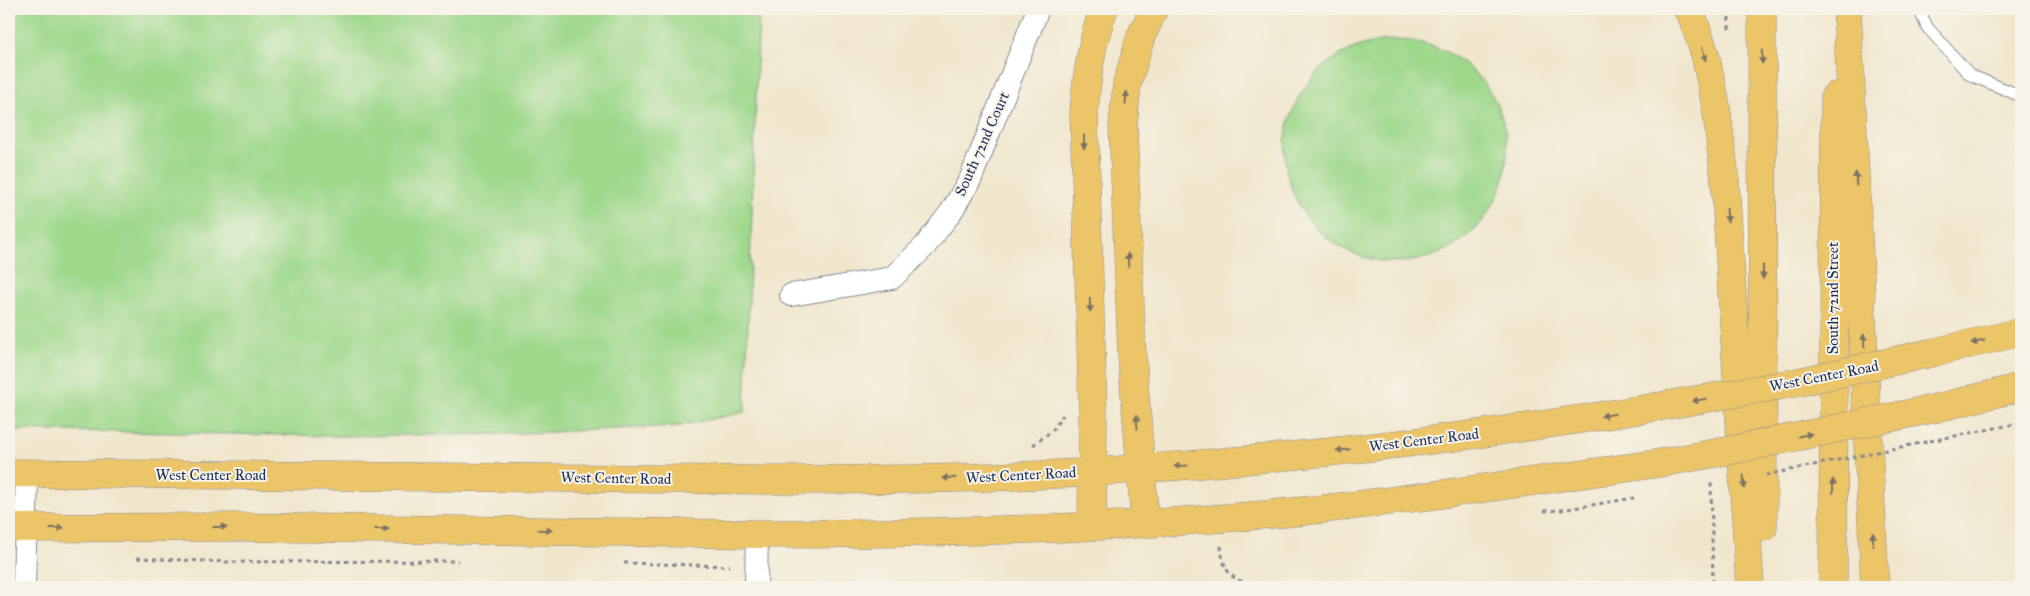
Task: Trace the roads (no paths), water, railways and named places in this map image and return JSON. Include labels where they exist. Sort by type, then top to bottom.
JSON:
[{"type":"main road","points":[[1092,526],[1093,413],[1084,112],[1088,64],[1104,9]]},
{"type":"main road","points":[[1145,523],[1132,356],[1123,126],[1127,84],[1141,36],[1154,9]]},
{"type":"main road","points":[[1687,9],[1692,16],[1705,54],[1716,106],[1725,179],[1750,587]]},
{"type":"main road","points":[[1762,9],[1763,587]]},
{"type":"main road","name":"South 72nd Street","points":[[1833,587],[1833,255],[1836,9]]},
{"type":"main road","points":[[1847,9],[1875,587]]},
{"type":"main road","name":"West Center Road","points":[[18,473],[877,480],[1093,472],[1250,460],[1389,445],[1572,421],[1794,383],[2021,332]]},
{"type":"main road","points":[[18,528],[236,527],[757,534],[937,532],[1145,523],[1304,511],[1382,502],[1654,464],[1937,408],[2021,387]]},
{"type":"street","name":"South 72nd Court","points":[[791,295],[892,278],[925,246],[951,212],[970,180],[1038,9]]},
{"type":"street","points":[[18,473],[18,528],[24,587]]},
{"type":"street","points":[[756,587],[757,534]]},
{"type":"lane","points":[[1919,9],[1927,28],[1970,75],[2021,96]]}]
